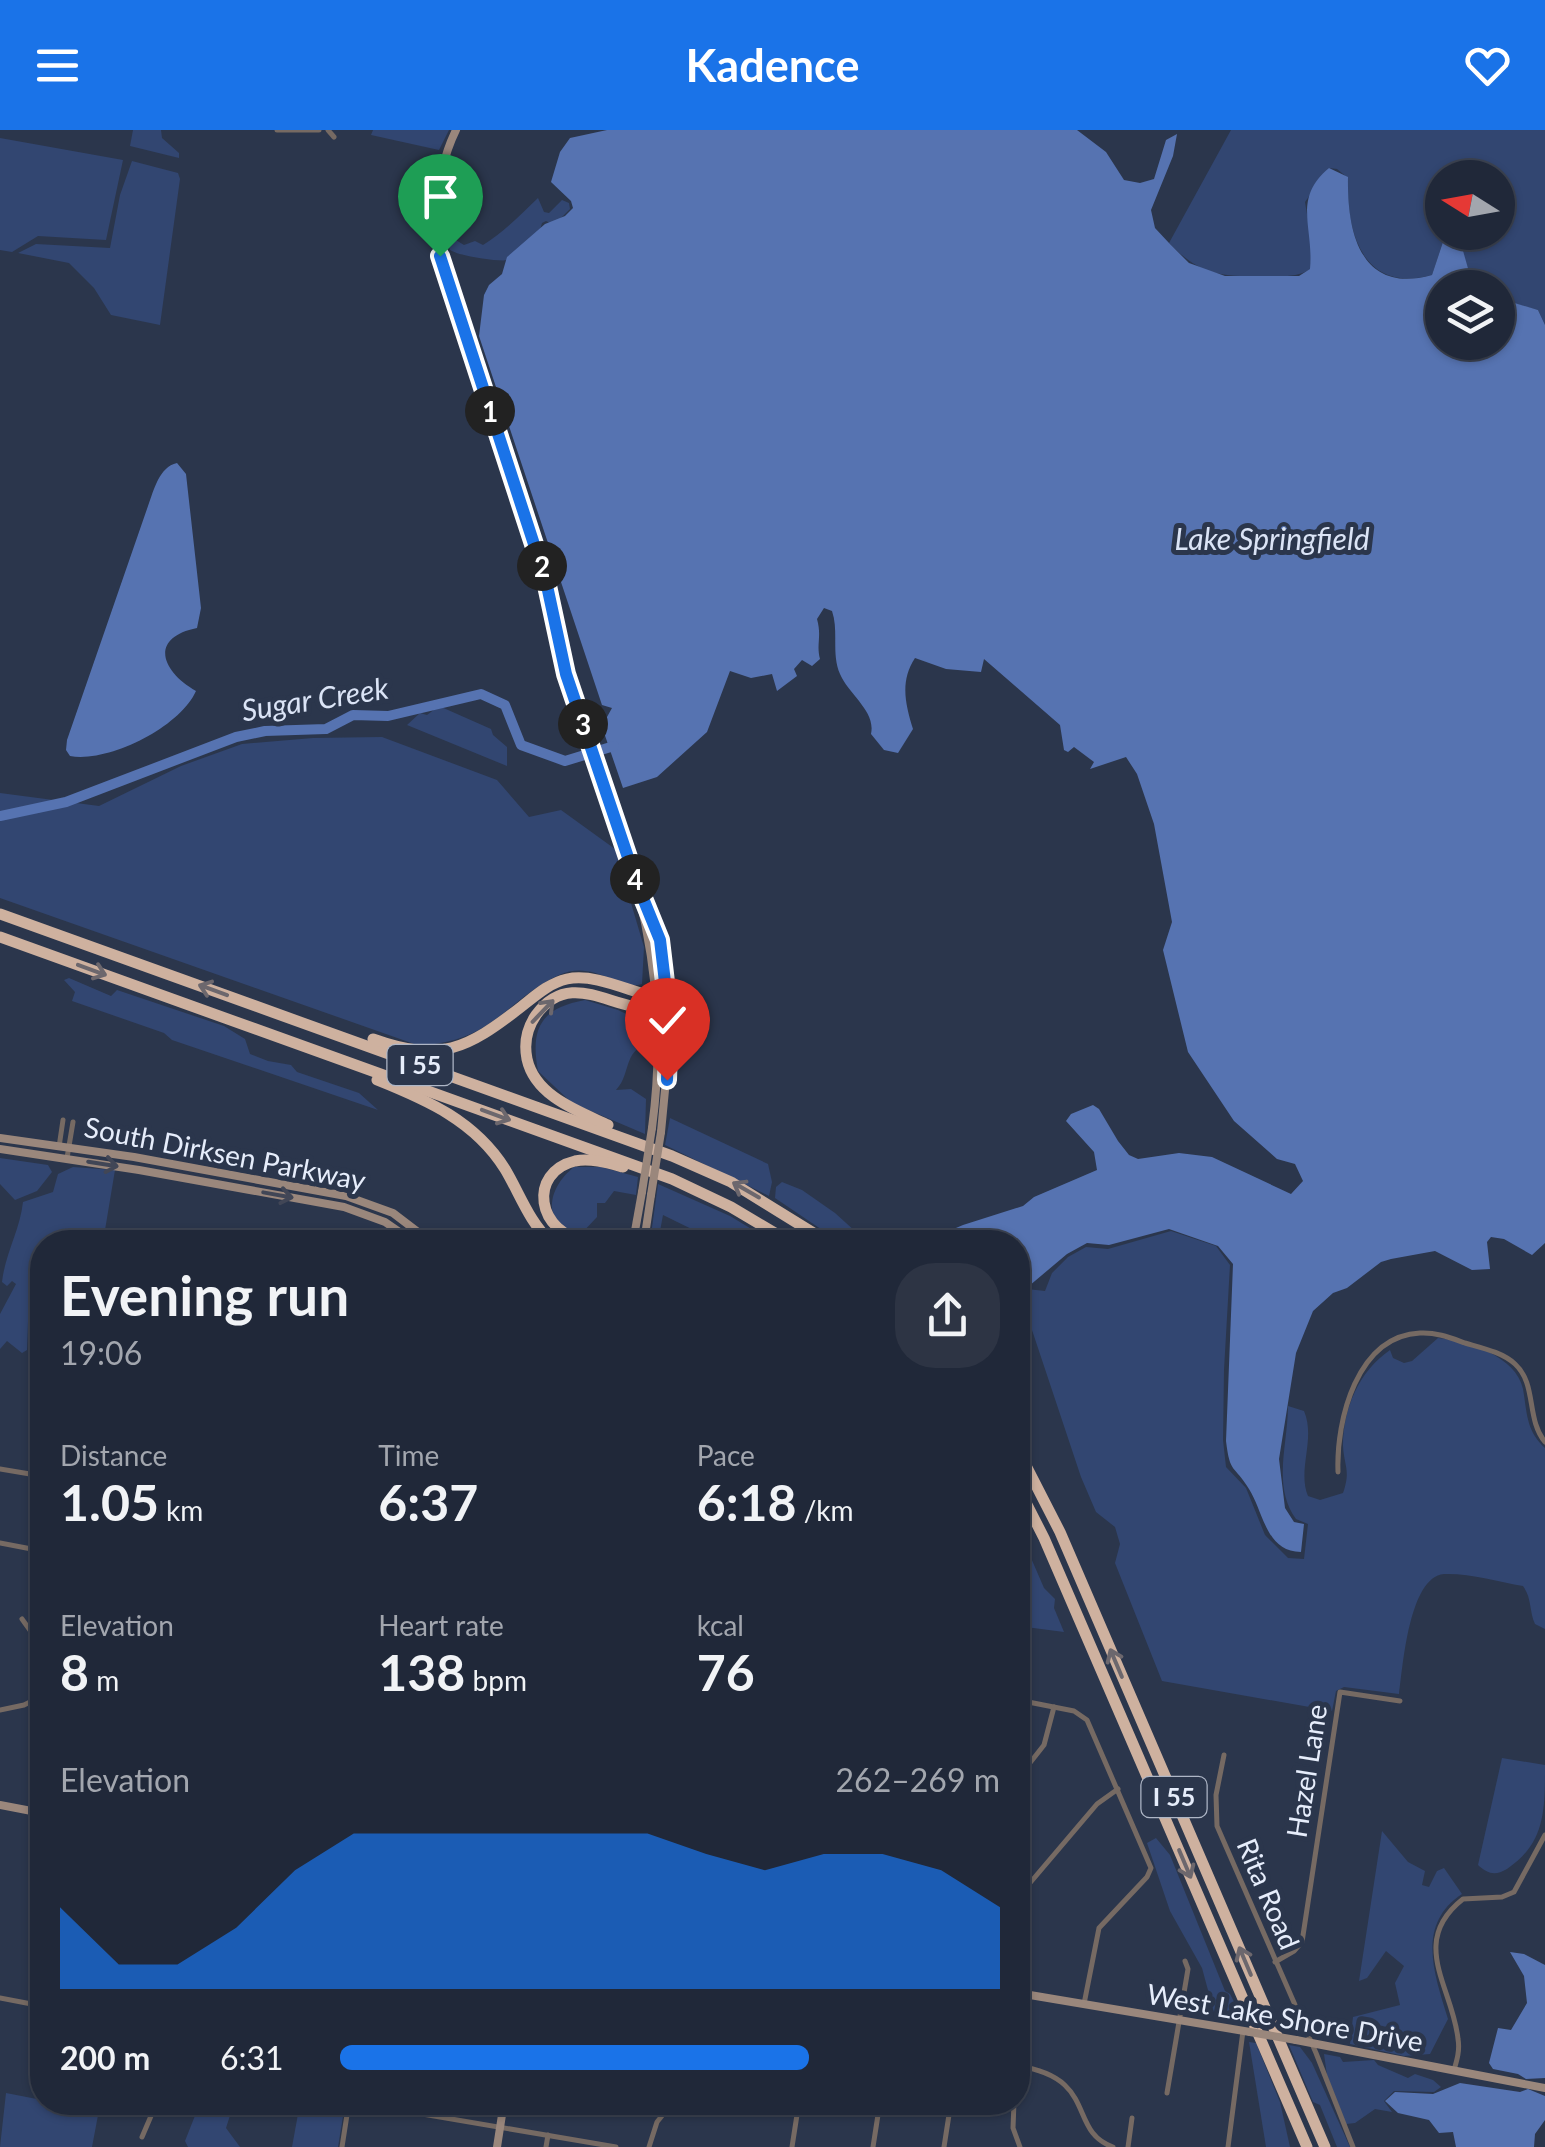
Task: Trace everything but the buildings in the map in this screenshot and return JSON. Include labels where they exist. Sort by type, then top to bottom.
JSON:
[{"type":"highway","name":"I 55","points":[[0,914],[637,1142],[756,1196],[809,1230]]},
{"type":"highway","name":"I 55","points":[[0,937],[656,1173],[731,1207],[770,1230]]},
{"type":"highway","points":[[252,1004],[424,1053],[469,1044],[547,988],[567,979],[598,981],[661,1002]]},
{"type":"highway","points":[[595,994],[650,1018],[659,1042]]},
{"type":"highway","points":[[661,1002],[639,1009],[595,994],[559,997],[534,1017],[526,1038],[526,1053],[535,1079],[549,1093],[573,1108],[688,1158],[707,1171]]},
{"type":"highway","points":[[282,1038],[431,1103],[464,1123],[498,1158],[539,1230]]},
{"type":"highway","points":[[557,1230],[546,1210],[545,1194],[549,1181],[559,1170],[575,1162],[621,1166],[731,1207]]},
{"type":"highway","name":"I 55","points":[[1030,1473],[1060,1532],[1325,2147]]},
{"type":"highway","name":"I 55","points":[[1030,1513],[1072,1600],[1307,2147]]},
{"type":"main road","points":[[456,130],[444,162],[437,200],[442,266],[546,581],[566,674],[636,881],[669,1048],[646,1193],[636,1230]]},
{"type":"main road","points":[[656,1130],[661,1002]]},
{"type":"main road","name":"South Dirksen Parkway","points":[[0,1138],[364,1200],[392,1213],[415,1230]]},
{"type":"main road","name":"South Dirksen Parkway","points":[[0,1149],[344,1207],[397,1230]]},
{"type":"main road","points":[[644,1230],[646,1193]]},
{"type":"main road","points":[[0,1804],[30,1810]]},
{"type":"main road","name":"West Lake Shore Drive","points":[[1030,1995],[1247,2031],[1545,2088]]},
{"type":"main road","points":[[498,2147],[502,2115]]},
{"type":"street","points":[[277,130],[318,130]]},
{"type":"street","points":[[328,130],[334,137]]},
{"type":"street","points":[[63,1120],[64,1146]]},
{"type":"street","points":[[62,1158],[72,1122]]},
{"type":"street","points":[[1338,1472],[1337,1455],[1346,1410],[1360,1372],[1384,1345],[1410,1334],[1444,1335],[1512,1361],[1527,1381],[1535,1426],[1545,1442]]},
{"type":"street","points":[[0,1468],[30,1474]]},
{"type":"street","points":[[0,1543],[30,1549]]},
{"type":"street","points":[[22,1619],[30,1630]]},
{"type":"street","name":"Hazel Lane","points":[[1275,1962],[1302,1942],[1340,1692],[1400,1701]]},
{"type":"street","points":[[0,1710],[30,1702]]},
{"type":"street","points":[[1030,1702],[1074,1711],[1086,1720],[1150,1872],[1100,1928],[1084,2005]]},
{"type":"street","points":[[1030,1761],[1047,1738],[1054,1707]]},
{"type":"street","name":"Rita Road","points":[[1224,1755],[1216,1795],[1217,1826],[1353,2147]]},
{"type":"street","points":[[1030,1883],[1097,1804],[1118,1789]]},
{"type":"street","points":[[1454,2072],[1458,2034],[1436,1966],[1440,1928],[1452,1908],[1463,1899],[1502,1897],[1514,1892],[1545,1835]]},
{"type":"street","points":[[1167,2092],[1188,1969],[1185,1961]]},
{"type":"street","points":[[0,1998],[30,2004]]},
{"type":"street","points":[[1228,2147],[1247,2031]]},
{"type":"street","points":[[1030,2069],[1069,2082],[1091,2132],[1114,2147]]},
{"type":"street","points":[[142,2136],[151,2115]]},
{"type":"street","points":[[342,2147],[348,2115]]},
{"type":"street","points":[[432,2115],[616,2147]]},
{"type":"street","points":[[650,2147],[664,2115]]},
{"type":"street","points":[[792,2147],[797,2115]]},
{"type":"street","points":[[873,2147],[878,2115]]},
{"type":"street","points":[[944,2147],[949,2115]]},
{"type":"street","points":[[1014,2115],[1014,2133],[1020,2147]]},
{"type":"street","points":[[1128,2147],[1132,2118]]},
{"type":"street","points":[[1006,2134],[1014,2133]]},
{"type":"street","points":[[546,2147],[548,2135]]},
{"type":"shaded area","points":[[133,130],[161,130],[162,138],[179,153],[179,158],[130,146]]},
{"type":"shaded area","points":[[373,130],[449,130],[439,150],[371,135]]},
{"type":"shaded area","points":[[1231,130],[1545,130],[1545,325],[1538,310],[1515,304],[1515,270],[1468,270],[1462,250],[1515,250],[1515,160],[1425,160],[1425,250],[1440,250],[1434,270],[1425,270],[1425,276],[1389,276],[1363,254],[1351,219],[1348,178],[1337,169],[1329,168],[1305,202],[1312,244],[1311,269],[1300,274],[1235,276],[1212,272],[1191,262],[1169,243]]},
{"type":"shaded area","points":[[0,138],[123,160],[106,240],[38,236],[12,252],[0,250]]},
{"type":"shaded area","points":[[132,161],[178,173],[180,179],[160,325],[111,315],[94,288],[69,263],[18,253],[36,244],[110,248],[120,195]]},
{"type":"shaded area","points":[[538,198],[544,212],[549,213],[562,200],[569,203],[570,209],[554,225],[542,223],[540,230],[509,260],[479,258],[450,250],[446,234],[464,245],[475,241],[483,245]]},
{"type":"shaded area","points":[[439,706],[491,729],[507,747],[507,766],[407,725],[420,713],[427,715]]},
{"type":"shaded area","points":[[382,737],[497,780],[529,817],[561,810],[615,849],[644,947],[642,984],[625,984],[595,973],[572,971],[539,986],[471,1034],[420,1046],[0,898],[0,793],[99,806],[181,766],[242,744]]},
{"type":"shaded area","points":[[69,978],[111,996],[117,990],[224,1026],[245,1039],[250,1054],[291,1065],[297,1072],[359,1093],[378,1110],[172,1040],[164,1033],[72,1001],[75,992],[64,980]]},
{"type":"shaded area","points":[[585,1000],[647,1024],[648,1035],[630,1059],[616,1090],[631,1089],[646,1099],[645,1134],[572,1103],[538,1071],[536,1043],[542,1022],[558,1008]]},
{"type":"shaded area","points":[[670,1118],[768,1164],[772,1182],[769,1196],[665,1145]]},
{"type":"shaded area","points":[[0,1158],[48,1165],[52,1172],[37,1191],[15,1200],[0,1184]]},
{"type":"shaded area","points":[[73,1167],[115,1170],[105,1230],[30,1230],[27,1350],[22,1353],[7,1341],[0,1349],[0,1314],[16,1284],[12,1281],[7,1286],[2,1282],[23,1202],[53,1192],[58,1174]]},
{"type":"shaded area","points":[[574,1167],[601,1167],[638,1177],[636,1195],[614,1191],[605,1203],[597,1203],[597,1217],[585,1230],[568,1230],[559,1223],[552,1205],[565,1176]]},
{"type":"shaded area","points":[[782,1182],[802,1190],[854,1230],[822,1230],[775,1198],[776,1187]]},
{"type":"shaded area","points":[[658,1184],[753,1230],[694,1230],[663,1215],[660,1230],[652,1230]]},
{"type":"shaded area","points":[[1171,1231],[1216,1246],[1230,1265],[1224,1370],[1226,1467],[1246,1488],[1265,1535],[1288,1558],[1304,1559],[1308,1524],[1296,1519],[1285,1493],[1288,1406],[1304,1411],[1308,1432],[1305,1486],[1308,1496],[1320,1500],[1343,1493],[1347,1473],[1344,1432],[1350,1405],[1370,1369],[1390,1350],[1393,1358],[1404,1363],[1412,1361],[1438,1338],[1476,1347],[1501,1359],[1519,1377],[1531,1428],[1545,1448],[1545,1629],[1535,1624],[1523,1586],[1444,1574],[1432,1579],[1415,1606],[1399,1694],[1344,1687],[1336,1691],[1332,1711],[1162,1681],[1115,1563],[1120,1544],[1115,1527],[1096,1512],[1081,1477],[1030,1324],[1030,1289],[1045,1291],[1052,1273],[1086,1247],[1108,1249]]},
{"type":"shaded area","points":[[1030,1556],[1044,1588],[1055,1599],[1054,1608],[1064,1632],[1030,1628]]},
{"type":"shaded area","points":[[1502,1758],[1545,1765],[1544,1797],[1540,1825],[1529,1848],[1507,1869],[1492,1873],[1478,1865]]},
{"type":"shaded area","points":[[1382,1831],[1408,1862],[1425,1871],[1422,1885],[1429,1887],[1437,1871],[1444,1868],[1462,1894],[1447,1907],[1433,1936],[1434,1969],[1448,2019],[1430,2054],[1404,2056],[1350,2044],[1353,2017],[1400,2005],[1395,1983],[1404,1966],[1386,1951],[1367,1978],[1359,1981]]},
{"type":"shaded area","points":[[1156,1838],[1170,1855],[1225,1991],[1245,2023],[1215,2016],[1202,1968],[1170,1911],[1147,1843]]},
{"type":"shaded area","points":[[1249,2042],[1256,2043],[1280,2102],[1290,2147],[1266,2147]]},
{"type":"shaded area","points":[[1289,2045],[1300,2047],[1312,2063],[1350,2147],[1337,2147]]},
{"type":"shaded area","points":[[1324,2054],[1340,2057],[1343,2062],[1374,2060],[1408,2078],[1415,2074],[1441,2087],[1434,2092],[1394,2091],[1384,2101],[1392,2112],[1375,2109],[1355,2123],[1346,2124],[1327,2075]]},
{"type":"shaded area","points":[[6,2093],[30,2098],[30,2115],[98,2115],[92,2147],[0,2147]]},
{"type":"shaded area","points":[[195,2115],[230,2115],[226,2128],[240,2147],[188,2147],[185,2141]]},
{"type":"shaded area","points":[[298,2115],[343,2115],[338,2147],[292,2147]]},
{"type":"water","name":"Lake Springfield","points":[[607,130],[1077,130],[1106,152],[1124,180],[1140,183],[1154,179],[1166,140],[1177,134],[1173,156],[1151,210],[1155,228],[1189,263],[1225,276],[1299,276],[1310,269],[1308,203],[1311,191],[1329,168],[1348,177],[1355,238],[1374,268],[1389,276],[1425,276],[1425,360],[1515,360],[1515,303],[1538,310],[1545,325],[1545,1243],[1532,1255],[1504,1239],[1491,1237],[1487,1242],[1490,1269],[1472,1270],[1435,1251],[1391,1259],[1333,1293],[1313,1311],[1296,1353],[1279,1459],[1285,1508],[1294,1522],[1304,1524],[1301,1552],[1280,1546],[1273,1538],[1229,1459],[1226,1441],[1233,1264],[1218,1246],[1169,1229],[1109,1245],[1087,1243],[1067,1254],[1030,1285],[1030,1230],[951,1230],[1023,1206],[1034,1197],[1097,1170],[1094,1152],[1066,1121],[1071,1114],[1093,1105],[1129,1155],[1138,1159],[1179,1153],[1212,1157],[1291,1194],[1303,1181],[1295,1164],[1277,1159],[1234,1121],[1188,1052],[1163,950],[1172,922],[1154,824],[1137,774],[1126,757],[1090,769],[1094,762],[1074,747],[1068,752],[1064,750],[1060,725],[984,659],[981,672],[946,669],[915,658],[905,692],[913,729],[898,753],[884,750],[871,734],[866,710],[840,674],[834,619],[832,611],[824,608],[817,619],[820,659],[812,666],[802,660],[794,669],[797,676],[777,691],[772,674],[751,678],[730,671],[707,732],[657,777],[623,788],[600,721],[612,708],[602,705],[479,336],[484,295],[502,274],[507,257],[545,224],[573,208],[551,182],[560,152],[570,138]]},
{"type":"water","name":"Lake Springfield","points":[[1440,250],[1463,250],[1468,270],[1434,270]]},
{"type":"water","points":[[177,463],[186,474],[201,608],[197,628],[171,639],[165,656],[175,675],[196,691],[175,717],[142,740],[104,754],[70,756],[67,740],[153,493],[161,474]]},
{"type":"water","points":[[1510,1952],[1545,1965],[1545,2078],[1526,2079],[1493,2069],[1489,2063],[1498,2028],[1511,2030],[1527,2003],[1524,1976]]},
{"type":"water","points":[[1460,2083],[1520,2092],[1528,2089],[1545,2096],[1545,2120],[1535,2134],[1534,2147],[1456,2147],[1453,2132],[1439,2133],[1429,2120],[1398,2113],[1385,2101],[1395,2092],[1433,2094]]},
{"type":"waterway","name":"Sugar Creek","points":[[0,816],[66,802],[236,737],[265,731],[326,729],[353,715],[388,716],[481,694],[505,705],[521,745],[565,761],[614,746]]},
{"type":"route","points":[[440,256],[546,581],[566,674],[660,940],[669,1016],[667,1080]]}]
